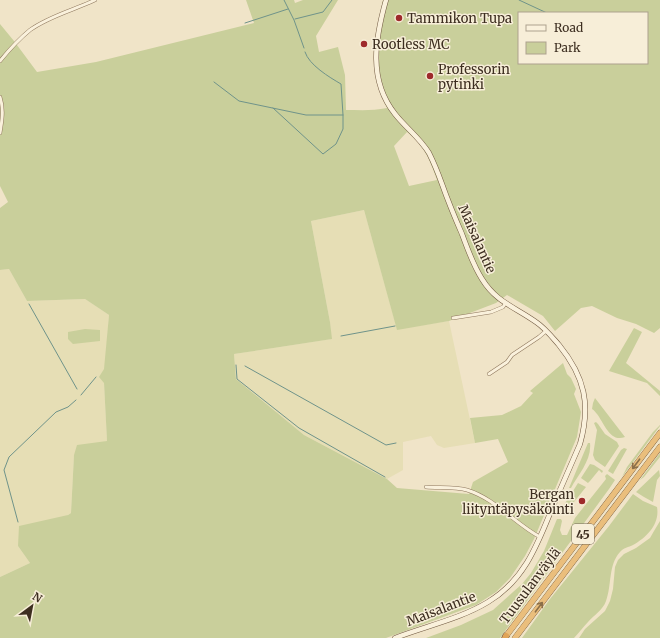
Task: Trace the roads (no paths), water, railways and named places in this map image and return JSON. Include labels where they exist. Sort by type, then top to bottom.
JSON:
[{"type":"highway","name":"Tuusulanväylä","points":[[505,637],[660,433]]},
{"type":"highway","name":"Tuusulanväylä","points":[[516,638],[660,447]]},
{"type":"main road","name":"Maisalantie","points":[[386,0],[380,21],[376,47],[380,86],[388,103],[430,153],[469,253],[489,288],[505,304],[530,318],[546,330],[563,350],[576,370],[584,390],[586,416],[580,444],[533,553],[507,588],[489,601],[464,614],[395,638]]},
{"type":"street","points":[[0,61],[11,48],[31,30],[49,19],[95,0]]},
{"type":"street","points":[[0,97],[2,102],[0,132]]},
{"type":"street","points":[[453,318],[491,312],[503,307],[505,304]]},
{"type":"street","points":[[489,374],[507,362],[512,355],[539,337],[546,330]]},
{"type":"street","points":[[426,487],[465,490],[477,494],[532,533],[540,537]]},
{"type":"waterway","points":[[284,0],[294,20],[304,48]]},
{"type":"waterway","points":[[295,19],[323,12],[332,0]]},
{"type":"waterway","points":[[519,0],[545,12]]},
{"type":"waterway","points":[[245,23],[288,9]]},
{"type":"waterway","points":[[273,108],[323,154],[336,144],[343,129],[341,84],[315,66],[307,57],[305,52]]},
{"type":"waterway","points":[[214,82],[239,101],[306,115],[343,115]]},
{"type":"waterway","points":[[29,304],[77,389]]},
{"type":"waterway","points":[[341,336],[395,326]]},
{"type":"waterway","points":[[236,365],[237,379],[299,428],[385,477]]},
{"type":"waterway","points":[[245,366],[386,445],[396,443]]},
{"type":"waterway","points":[[81,395],[96,377]]},
{"type":"waterway","points":[[18,522],[4,470],[9,457],[56,412],[68,407],[76,400]]},
{"type":"place","name":"Tammikon Tupa","points":[[399,18]]},
{"type":"place","name":"Rootless MC","points":[[364,44]]},
{"type":"place","name":"Professorin pytinki","points":[[430,76]]},
{"type":"place","name":"Bergan liityntäpysäköinti","points":[[582,501]]}]
